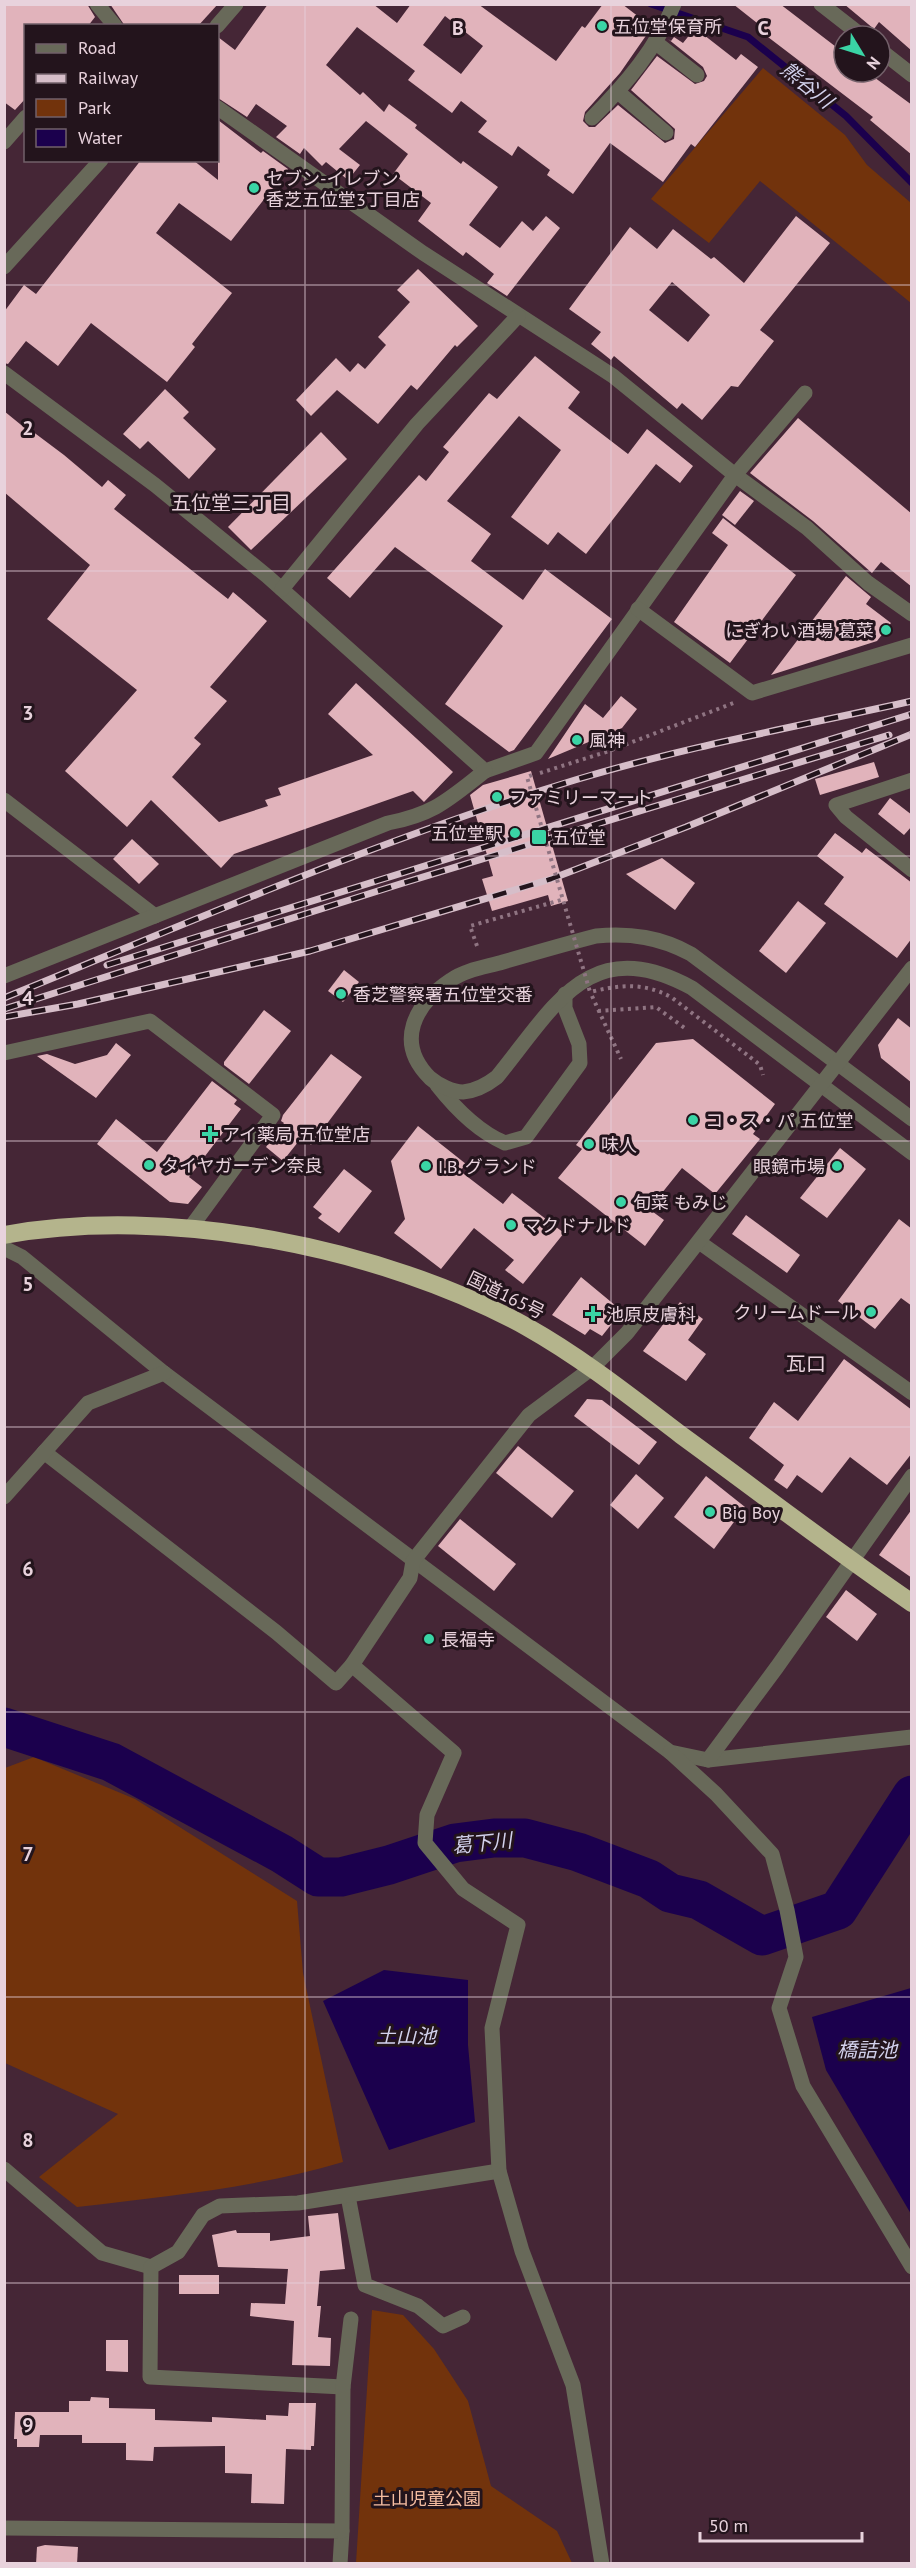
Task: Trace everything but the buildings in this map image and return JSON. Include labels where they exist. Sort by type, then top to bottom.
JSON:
[{"type":"highway","name":"国道165号","points":[[4,1235],[81,1227],[191,1227],[322,1250],[407,1274],[479,1303],[527,1328],[592,1368],[852,1562],[912,1603]]},
{"type":"street","points":[[97,4],[108,23]]},
{"type":"street","points":[[219,24],[236,4]]},
{"type":"street","points":[[592,118],[618,92],[659,37],[674,4]]},
{"type":"street","points":[[821,4],[846,24]]},
{"type":"street","points":[[659,37],[697,75]]},
{"type":"street","points":[[892,59],[912,75]]},
{"type":"street","points":[[618,92],[666,133]]},
{"type":"street","points":[[219,109],[518,316],[613,376],[735,475],[807,528],[868,583],[912,614]]},
{"type":"street","points":[[4,142],[24,119]]},
{"type":"street","points":[[4,267],[99,162]]},
{"type":"street","points":[[282,589],[417,423],[518,316]]},
{"type":"street","points":[[4,373],[155,485],[282,589],[485,771]]},
{"type":"street","points":[[4,976],[388,823],[419,817],[442,805],[485,771],[536,753],[735,475],[805,393]]},
{"type":"street","points":[[638,609],[752,693],[912,645]]},
{"type":"street","points":[[912,780],[836,805],[846,817],[912,870]]},
{"type":"street","points":[[4,800],[155,916]]},
{"type":"street","points":[[564,994],[566,1008],[579,1044],[580,1063],[526,1137],[505,1143],[494,1138],[460,1112],[422,1070],[414,1056],[410,1035],[415,1019],[436,992],[453,978],[473,970],[596,936],[620,934],[648,937],[672,944],[691,954],[912,1119]]},
{"type":"street","points":[[435,1083],[464,1092],[485,1085],[497,1077],[564,994],[580,982],[600,972],[620,968],[645,968],[668,975],[692,988],[912,1153]]},
{"type":"street","points":[[44,1452],[276,1632],[336,1683],[352,1665],[410,1578],[413,1561],[529,1415],[592,1368],[627,1334],[912,969]]},
{"type":"street","points":[[4,1053],[150,1021],[273,1115],[191,1227]]},
{"type":"street","points":[[699,1242],[912,1393]]},
{"type":"street","points":[[4,1248],[22,1257],[164,1373],[670,1752],[716,1794],[772,1854],[787,1910],[796,1957],[779,2008],[803,2086],[912,2267]]},
{"type":"street","points":[[4,1497],[88,1403],[164,1373]]},
{"type":"street","points":[[708,1760],[912,1476]]},
{"type":"street","points":[[352,1665],[454,1753],[427,1815],[425,1843],[463,1889],[518,1925],[492,2028],[498,2171],[522,2251],[573,2385],[602,2564]]},
{"type":"street","points":[[670,1752],[708,1760],[912,1737]]},
{"type":"street","points":[[4,2169],[102,2253],[151,2267],[178,2252],[203,2215],[220,2206],[298,2203],[498,2171]]},
{"type":"street","points":[[348,2196],[365,2285],[418,2306],[443,2326],[463,2317]]},
{"type":"street","points":[[151,2267],[150,2378],[343,2387]]},
{"type":"street","points":[[340,2564],[343,2387],[351,2319]]},
{"type":"street","points":[[4,2528],[342,2531]]},
{"type":"path","points":[[621,1059],[590,992],[561,900],[527,777],[609,751],[727,708],[752,693]]},
{"type":"path","points":[[477,946],[470,926],[561,900]]},
{"type":"path","points":[[590,992],[624,985],[658,990],[671,997],[760,1065],[763,1075]]},
{"type":"path","points":[[598,1011],[656,1007],[686,1029]]},
{"type":"green space","points":[[763,68],[845,135],[867,165],[911,203],[911,303],[760,181],[709,243],[651,199]]},
{"type":"green space","points":[[34,1757],[135,1799],[297,1901],[303,1973],[343,2162],[244,2185],[77,2207],[39,2177],[118,2114],[5,2063],[5,1768]]},
{"type":"green space","name":"土山児童公園","points":[[372,2310],[403,2315],[434,2349],[468,2401],[491,2486],[557,2531],[572,2563],[356,2563]]},
{"type":"water","name":"土山池","points":[[384,1970],[468,1980],[468,2045],[475,2122],[389,2150],[323,2001]]},
{"type":"water","name":"橋詰池","points":[[912,1988],[911,2214],[826,2070],[812,2017]]},
{"type":"waterway","name":"熊谷川","points":[[651,4],[748,37],[846,116],[912,183]]},
{"type":"waterway","name":"葛下川","points":[[4,1727],[111,1762],[282,1854],[318,1877],[341,1877],[389,1865],[455,1843],[494,1838],[525,1838],[578,1852],[649,1879],[670,1893],[699,1900],[762,1936],[838,1910],[912,1795]]},
{"type":"railway","points":[[4,998],[287,882],[502,803],[658,757],[912,701]]},
{"type":"railway","points":[[107,965],[912,714]]},
{"type":"railway","points":[[4,1017],[78,1004],[310,951],[551,879],[686,827],[912,734]]},
{"type":"railway","points":[[4,1009],[400,884],[889,735]]},
{"type":"place","name":"五位堂保育所","points":[[602,26]]},
{"type":"place","name":"セブン-イレブン 香芝五位堂3丁目店","points":[[254,188]]},
{"type":"place","name":"にぎわい酒場 葛菜","points":[[886,630]]},
{"type":"place","name":"風神","points":[[577,740]]},
{"type":"place","name":"ファミリーマート","points":[[497,797]]},
{"type":"place","name":"五位堂駅","points":[[515,833]]},
{"type":"place","name":"五位堂","points":[[539,837]]},
{"type":"place","name":"香芝警察署五位堂交番","points":[[341,994]]},
{"type":"place","name":"コ・ス・パ 五位堂","points":[[693,1120]]},
{"type":"place","name":"アイ薬局 五位堂店","points":[[210,1134]]},
{"type":"place","name":"味人","points":[[589,1144]]},
{"type":"place","name":"タイヤガーデン奈良","points":[[149,1165]]},
{"type":"place","name":"I.B. グランド","points":[[426,1166]]},
{"type":"place","name":"眼鏡市場","points":[[837,1166]]},
{"type":"place","name":"旬菜 もみじ","points":[[621,1202]]},
{"type":"place","name":"マクドナルド","points":[[511,1225]]},
{"type":"place","name":"クリームドール","points":[[871,1312]]},
{"type":"place","name":"池原皮膚科","points":[[593,1314]]},
{"type":"place","name":"Big Boy","points":[[710,1512]]},
{"type":"place","name":"長福寺","points":[[429,1639]]},
{"type":"district","name":"五位堂三丁目","points":[[231,503]]},
{"type":"district","name":"瓦口","points":[[806,1364]]}]
